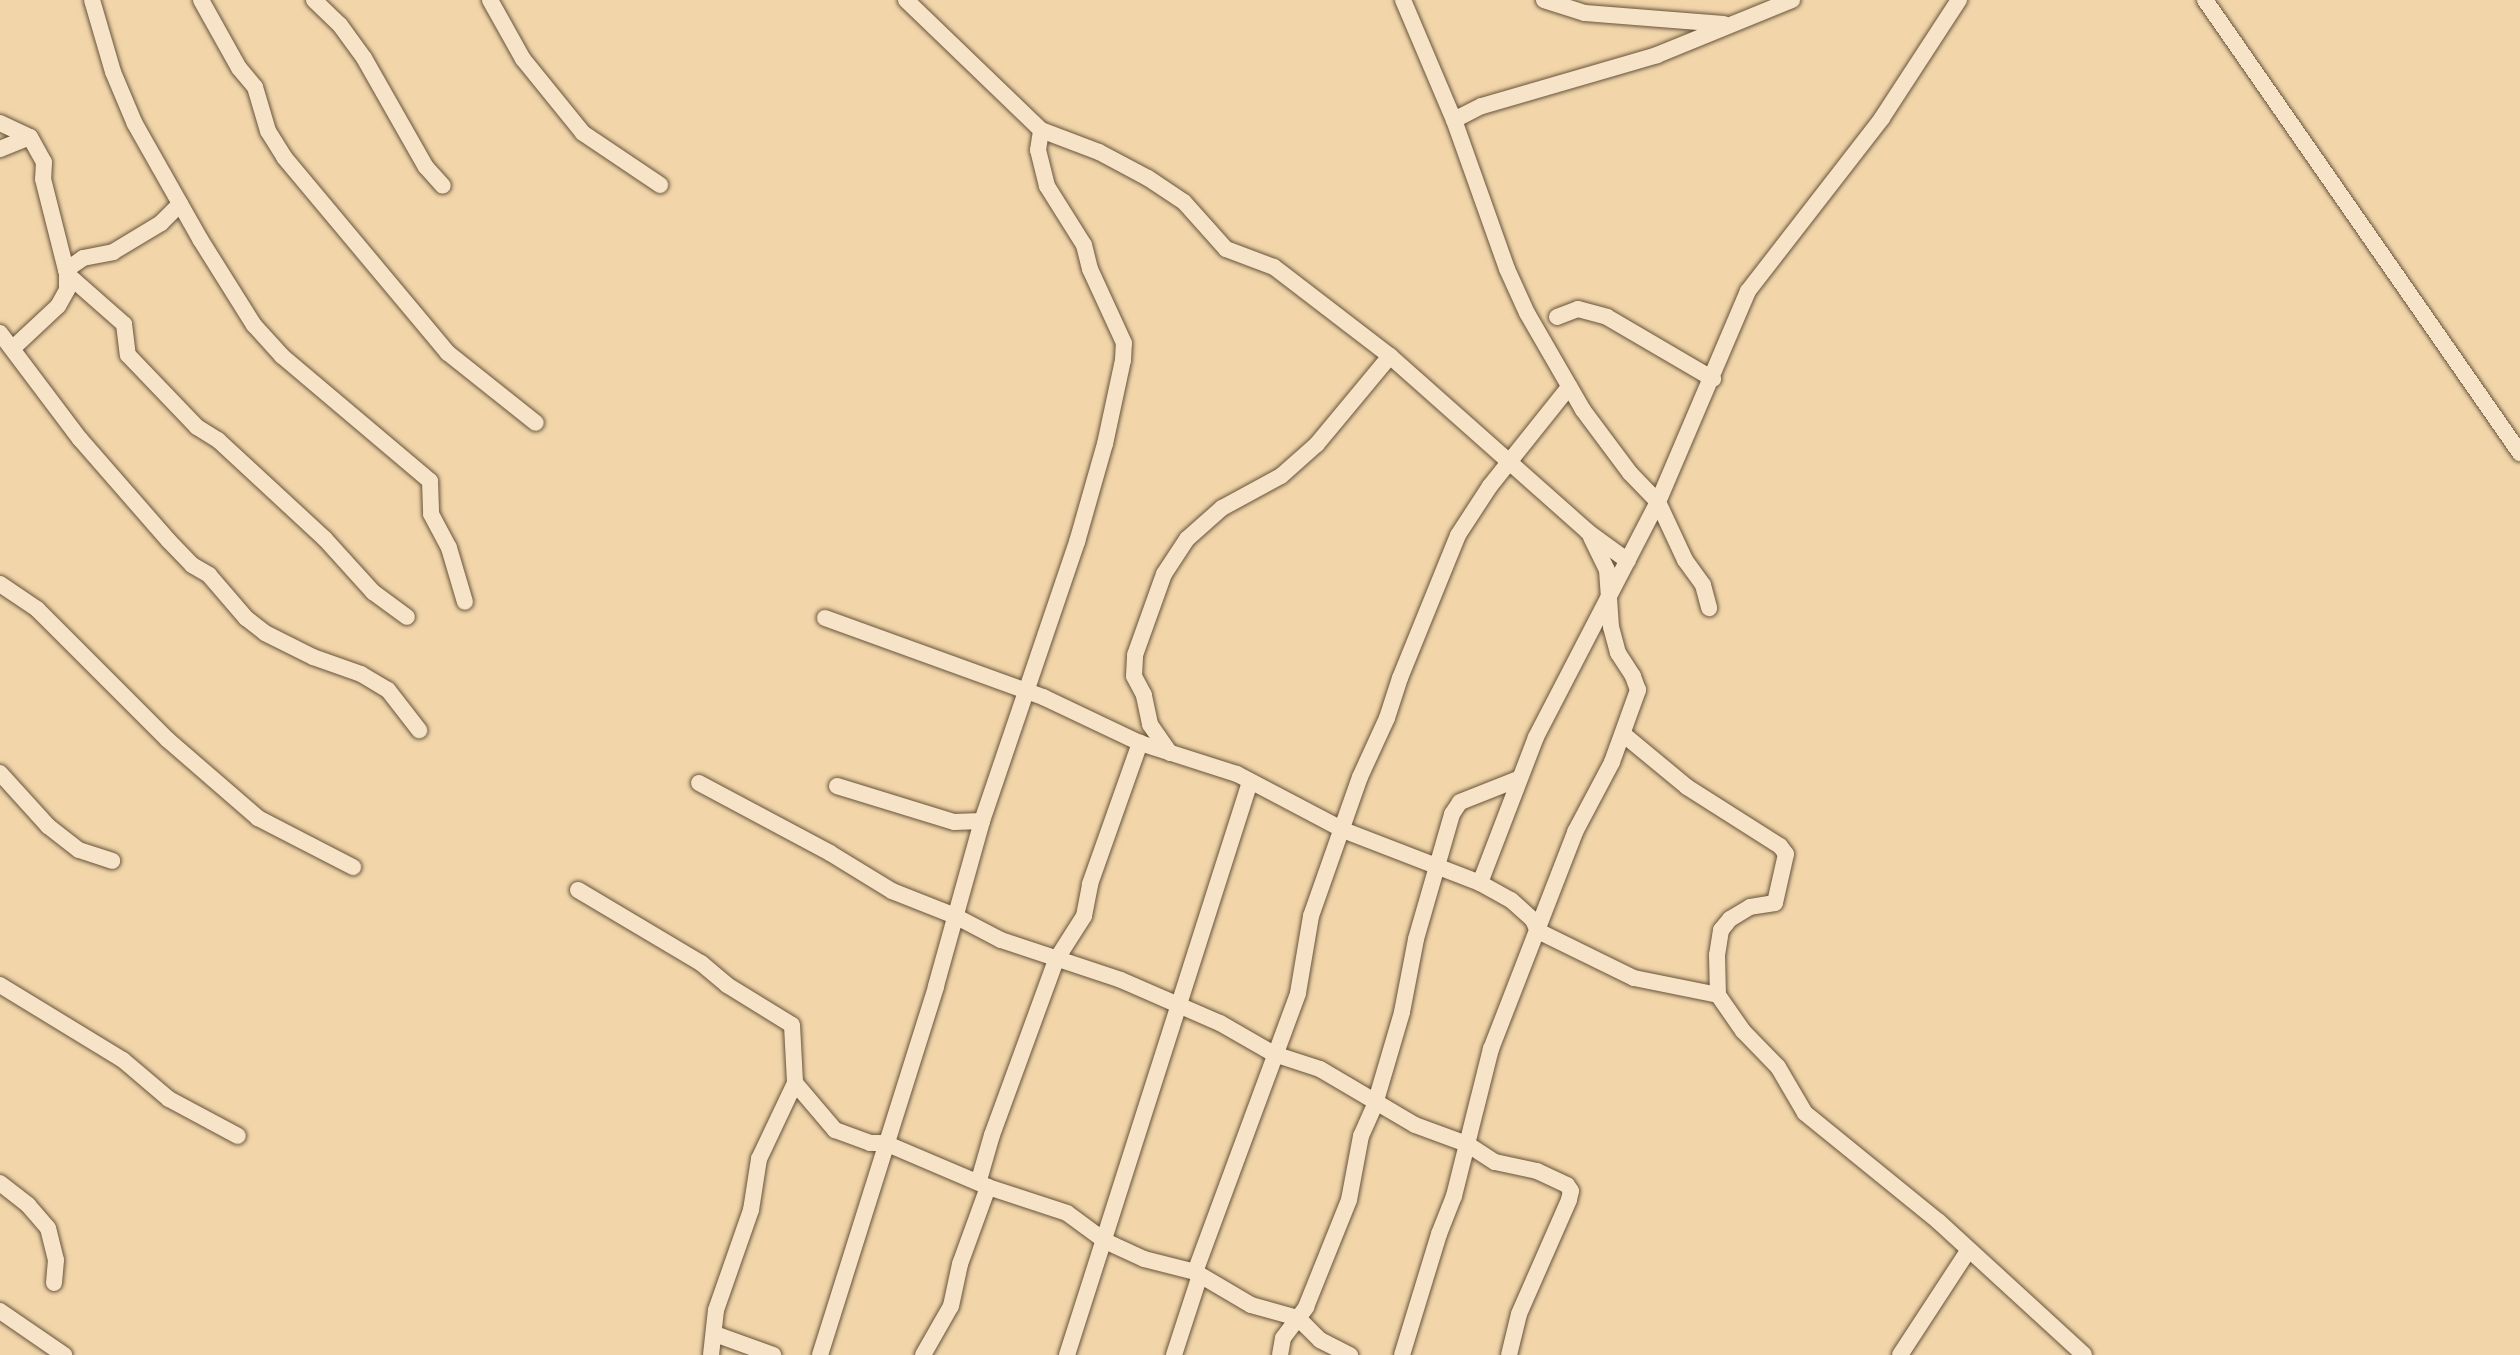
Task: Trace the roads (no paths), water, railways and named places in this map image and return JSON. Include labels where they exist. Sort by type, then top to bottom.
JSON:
[{"type":"street","points":[[92,0],[113,72],[135,124],[254,325],[282,356],[430,481],[431,514],[449,548],[465,602]]},
{"type":"street","points":[[201,0],[239,68],[255,87],[268,131],[284,157],[448,353],[536,423]]},
{"type":"street","points":[[314,0],[340,25],[364,58],[426,167],[443,186]]},
{"type":"street","points":[[490,0],[523,59],[583,133],[660,185]]},
{"type":"street","points":[[906,0],[1041,130],[1099,152],[1148,178],[1184,202],[1226,249],[1274,267],[1390,356],[1588,532],[1628,561]]},
{"type":"street","points":[[1403,0],[1454,120],[1507,269],[1527,313],[1600,435],[1658,502],[1685,560],[1703,585],[1709,608]]},
{"type":"street","points":[[1544,0],[1585,13],[1726,25]]},
{"type":"street","points":[[1454,120],[1482,106],[1657,55],[1792,0]]},
{"type":"street","points":[[1480,883],[1518,779],[1658,502],[1748,291],[1882,118],[1959,0]]},
{"type":"street","points":[[2205,0],[2520,453]]},
{"type":"street","points":[[0,123],[30,137],[44,162],[43,179],[67,272],[67,290],[58,306],[13,348]]},
{"type":"street","points":[[820,1355],[982,821],[1027,691],[1105,444],[1124,343],[1090,269],[1084,245],[1060,212],[1047,186],[1038,150],[1041,130]]},
{"type":"street","points":[[0,149],[30,137]]},
{"type":"street","points":[[67,272],[83,258],[113,252],[161,223],[180,204]]},
{"type":"street","points":[[67,272],[124,324],[128,355],[197,427],[218,440],[325,539],[373,592],[407,617]]},
{"type":"street","points":[[1557,317],[1578,309],[1607,317],[1713,379]]},
{"type":"street","points":[[0,333],[80,439],[169,541],[192,565],[209,575],[246,618],[265,633],[388,690],[419,730]]},
{"type":"street","points":[[1170,753],[1150,724],[1144,695],[1134,676],[1135,655],[1164,574],[1187,539],[1222,508],[1281,476],[1317,444],[1390,356]]},
{"type":"street","points":[[1174,1355],[1198,1274],[1298,993],[1311,916],[1360,777],[1387,718],[1458,535],[1490,486],[1569,387]]},
{"type":"street","points":[[1402,1355],[1439,1234],[1454,1196],[1491,1049],[1575,832],[1623,734],[1638,690],[1618,653],[1611,627],[1607,570],[1588,532]]},
{"type":"street","points":[[0,584],[37,609],[168,740],[258,818],[353,867]]},
{"type":"street","points":[[825,618],[1027,691],[1140,743],[1237,774],[1343,830],[1480,883],[1511,900],[1533,920],[1538,931],[1634,978],[1718,995]]},
{"type":"street","points":[[1623,734],[1687,787],[1780,846],[1786,854],[1775,903],[1750,907],[1730,919],[1721,930],[1717,955],[1718,995],[1743,1031],[1778,1067],[1805,1113],[1938,1221],[2084,1355]]},
{"type":"street","points":[[924,1355],[951,1306],[984,1184],[992,1135],[1056,960],[1084,916],[1090,884],[1140,743]]},
{"type":"street","points":[[0,773],[48,826],[79,850],[112,861]]},
{"type":"street","points":[[1280,1355],[1283,1338],[1298,1318],[1326,1261],[1345,1212],[1361,1136],[1375,1104],[1402,1012],[1416,939],[1452,814],[1460,802],[1518,779]]},
{"type":"street","points":[[1067,1355],[1250,782]]},
{"type":"street","points":[[699,783],[830,853],[892,891],[955,916],[1001,940],[1056,960],[1094,968],[1220,1023],[1274,1054],[1320,1069],[1375,1104],[1415,1125],[1467,1144],[1495,1162],[1537,1171],[1567,1185],[1571,1191],[1519,1314],[1509,1355]]},
{"type":"street","points":[[837,786],[954,822],[982,821]]},
{"type":"street","points":[[578,890],[701,963],[727,985],[792,1025],[795,1083],[759,1159],[751,1210],[716,1310],[711,1355]]},
{"type":"street","points":[[0,985],[123,1060],[169,1099],[238,1136]]},
{"type":"street","points":[[795,1083],[835,1130],[870,1143],[885,1143],[984,1184],[1067,1213],[1105,1241],[1144,1259],[1198,1274],[1251,1305],[1298,1318],[1320,1340],[1350,1355]]},
{"type":"street","points":[[0,1183],[28,1205],[48,1228],[56,1260],[54,1283]]},
{"type":"street","points":[[1900,1355],[1968,1251]]},
{"type":"street","points":[[0,1311],[42,1347],[64,1355]]},
{"type":"street","points":[[715,1334],[773,1355]]}]
